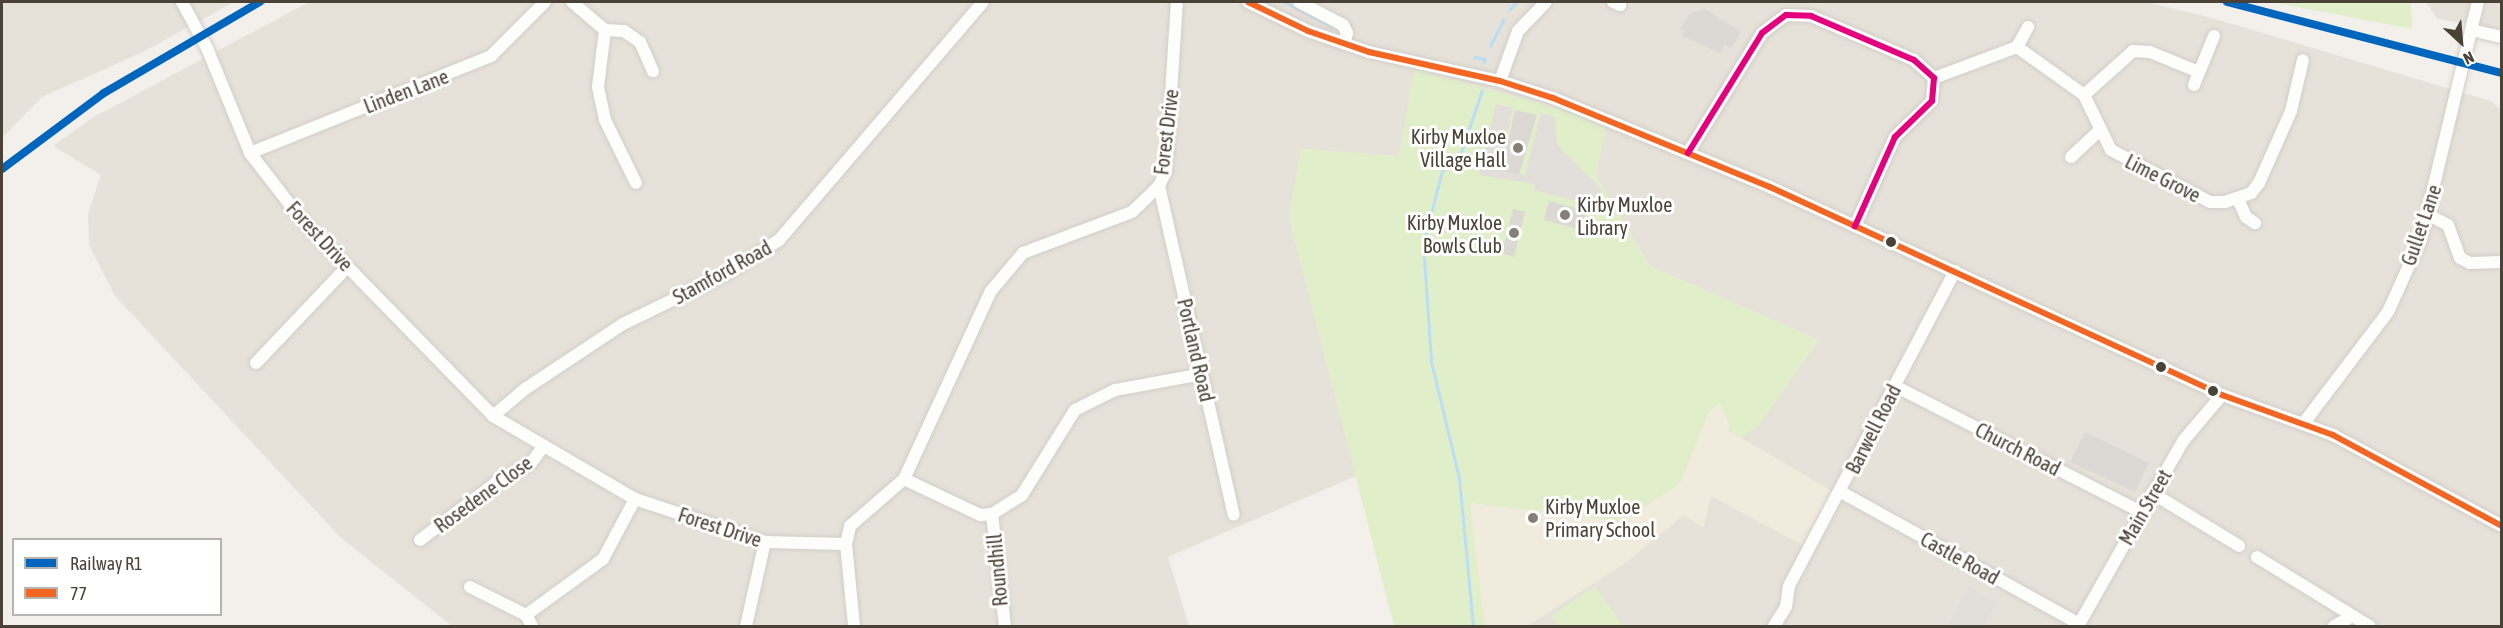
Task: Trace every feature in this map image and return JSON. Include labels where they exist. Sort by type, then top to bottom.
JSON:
[{"type":"street","name":"Forest Drive","points":[[182,2],[207,48],[250,153],[300,219],[494,416],[635,499],[765,542],[846,544],[850,526],[904,479],[991,291],[1023,253],[1132,212],[1159,186],[1166,171],[1177,2]]},
{"type":"street","name":"Linden Lane","points":[[250,153],[491,56],[544,2]]},
{"type":"street","points":[[572,2],[605,30],[624,31],[640,42],[653,71]]},
{"type":"street","name":"Stamford Road","points":[[494,416],[525,389],[623,324],[728,273],[779,240],[983,2]]},
{"type":"street","points":[[1248,2],[1344,44],[1500,81],[1688,153],[1955,271],[2222,395],[2333,435],[2502,526]]},
{"type":"street","points":[[1299,2],[1343,25],[1347,33],[1344,44]]},
{"type":"street","points":[[1500,81],[1518,31],[1546,2]]},
{"type":"street","name":"Gullet Lane","points":[[2303,424],[2388,312],[2429,215],[2456,87],[2478,2]]},
{"type":"street","points":[[1688,153],[1762,33],[1786,15],[1811,16],[1914,60],[1934,78]]},
{"type":"street","points":[[1934,78],[2018,47],[2028,27]]},
{"type":"street","points":[[605,30],[598,87],[605,120],[636,183]]},
{"type":"street","points":[[2469,35],[2502,37]]},
{"type":"street","points":[[2194,85],[2214,36]]},
{"type":"street","points":[[2018,47],[2084,95],[2133,51],[2150,52],[2199,72]]},
{"type":"street","points":[[2255,223],[2246,217],[2238,199],[2251,193],[2268,167],[2291,111],[2303,60]]},
{"type":"street","points":[[1854,226],[1895,137],[1932,101],[1934,78]]},
{"type":"street","name":"Lime Grove","points":[[2084,95],[2099,131],[2125,161],[2210,202],[2238,199]]},
{"type":"street","points":[[2071,158],[2099,131]]},
{"type":"street","name":"Portland Road","points":[[1159,186],[1234,514]]},
{"type":"street","points":[[2429,215],[2448,225],[2460,258],[2470,263],[2502,262]]},
{"type":"street","points":[[255,363],[347,267]]},
{"type":"street","name":"Barwell Road","points":[[1774,627],[1786,607],[1789,586],[1841,492],[1955,271]]},
{"type":"street","points":[[904,479],[980,515],[992,514],[1022,495],[1075,410],[1115,390],[1202,374]]},
{"type":"street","name":"Church Road","points":[[1895,386],[2141,512]]},
{"type":"street","name":"Main Street","points":[[2078,625],[2183,441],[2222,395]]},
{"type":"street","name":"Rosedene Close","points":[[420,540],[497,482],[531,463],[544,446]]},
{"type":"street","name":"Castle Road","points":[[1841,492],[2078,625]]},
{"type":"street","points":[[2152,494],[2239,546]]},
{"type":"street","points":[[470,587],[529,621],[603,560],[635,499]]},
{"type":"street","name":"Roundhill","points":[[992,514],[1003,626]]},
{"type":"street","points":[[746,627],[765,542]]},
{"type":"street","points":[[846,544],[854,627]]},
{"type":"street","points":[[2257,557],[2336,604],[2349,618],[2369,627]]},
{"type":"street","points":[[2334,627],[2349,618]]},
{"type":"shaded area","points":[[2,2],[234,2],[143,52],[42,97],[2,138]]},
{"type":"shaded area","points":[[309,2],[2146,2],[2212,18],[2491,101],[2501,110],[2501,626],[1485,626],[1819,340],[1650,266],[1596,177],[1606,121],[1415,69],[1399,156],[1301,149],[1289,217],[1356,476],[1168,557],[1189,626],[452,626],[341,538],[115,296],[89,245],[88,214],[101,175],[53,146],[92,118]]},
{"type":"shaded area","points":[[2426,2],[2501,2],[2501,30],[2437,19]]},
{"type":"shaded area","points":[[1496,104],[1513,108],[1500,170],[1525,175],[1541,113],[1555,117],[1557,144],[1602,190],[1593,205],[1534,190],[1535,184],[1479,175]]},
{"type":"shaded area","name":"Kirby Muxloe Primary School","points":[[1720,404],[1730,425],[1728,430],[1832,491],[1804,546],[1711,496],[1703,528],[1684,515],[1624,564],[1527,626],[1485,626],[1470,503],[1622,522],[1680,483],[1710,410]]},
{"type":"shaded area","points":[[1969,587],[1997,603],[1984,626],[1947,626]]},
{"type":"green space","points":[[2271,2],[2411,2],[2412,29],[2392,25]]},
{"type":"green space","points":[[1414,69],[1607,121],[1596,177],[1650,266],[1819,340],[1758,427],[1740,437],[1728,430],[1730,425],[1720,404],[1710,410],[1680,483],[1622,522],[1470,503],[1485,626],[1394,626],[1289,217],[1301,149],[1399,156]]},
{"type":"green space","points":[[1595,586],[1623,626],[1559,626],[1552,616]]},
{"type":"building","points":[[1705,9],[1741,32],[1731,49],[1725,45],[1720,53],[1682,36],[1684,31],[1680,29],[1690,13]]},
{"type":"building","name":"Kirby Muxloe Village Hall","points":[[1515,110],[1537,115],[1519,175],[1504,171],[1503,164]]},
{"type":"building","name":"Kirby Muxloe Library","points":[[1549,201],[1587,211],[1582,230],[1544,220]]},
{"type":"building","name":"Kirby Muxloe Bowls Club","points":[[1513,209],[1525,212],[1514,257],[1502,253]]},
{"type":"building","points":[[2085,432],[2149,463],[2135,492],[2070,462]]},
{"type":"waterway","points":[[1285,2],[1332,27]]},
{"type":"waterway","points":[[1509,10],[1516,2]]},
{"type":"waterway","points":[[1490,46],[1504,19]]},
{"type":"waterway","points":[[1474,57],[1485,59],[1483,63]]},
{"type":"waterway","points":[[1473,626],[1459,478],[1431,361],[1423,245],[1442,171],[1461,152],[1482,90]]},
{"type":"rail line","name":"R1","points":[[2,169],[104,93],[260,2]]},
{"type":"rail line","name":"R1","points":[[2227,2],[2502,73]]},
{"type":"transit line","name":"77","points":[[1248,2],[1308,31],[1369,52],[1500,81],[1553,98],[1770,187],[2222,395],[2333,435],[2502,526]]},
{"type":"transit line","points":[[1688,153],[1762,33],[1786,15],[1811,16],[1914,60],[1934,78],[1932,101],[1895,137],[1855,226]]},
{"type":"place","name":"Kirby Muxloe Village Hall","points":[[1518,148]]},
{"type":"place","name":"Kirby Muxloe Library","points":[[1565,215]]},
{"type":"place","name":"Kirby Muxloe Bowls Club","points":[[1514,233]]},
{"type":"place","name":"Kirby Muxloe Primary School","points":[[1533,518]]}]
